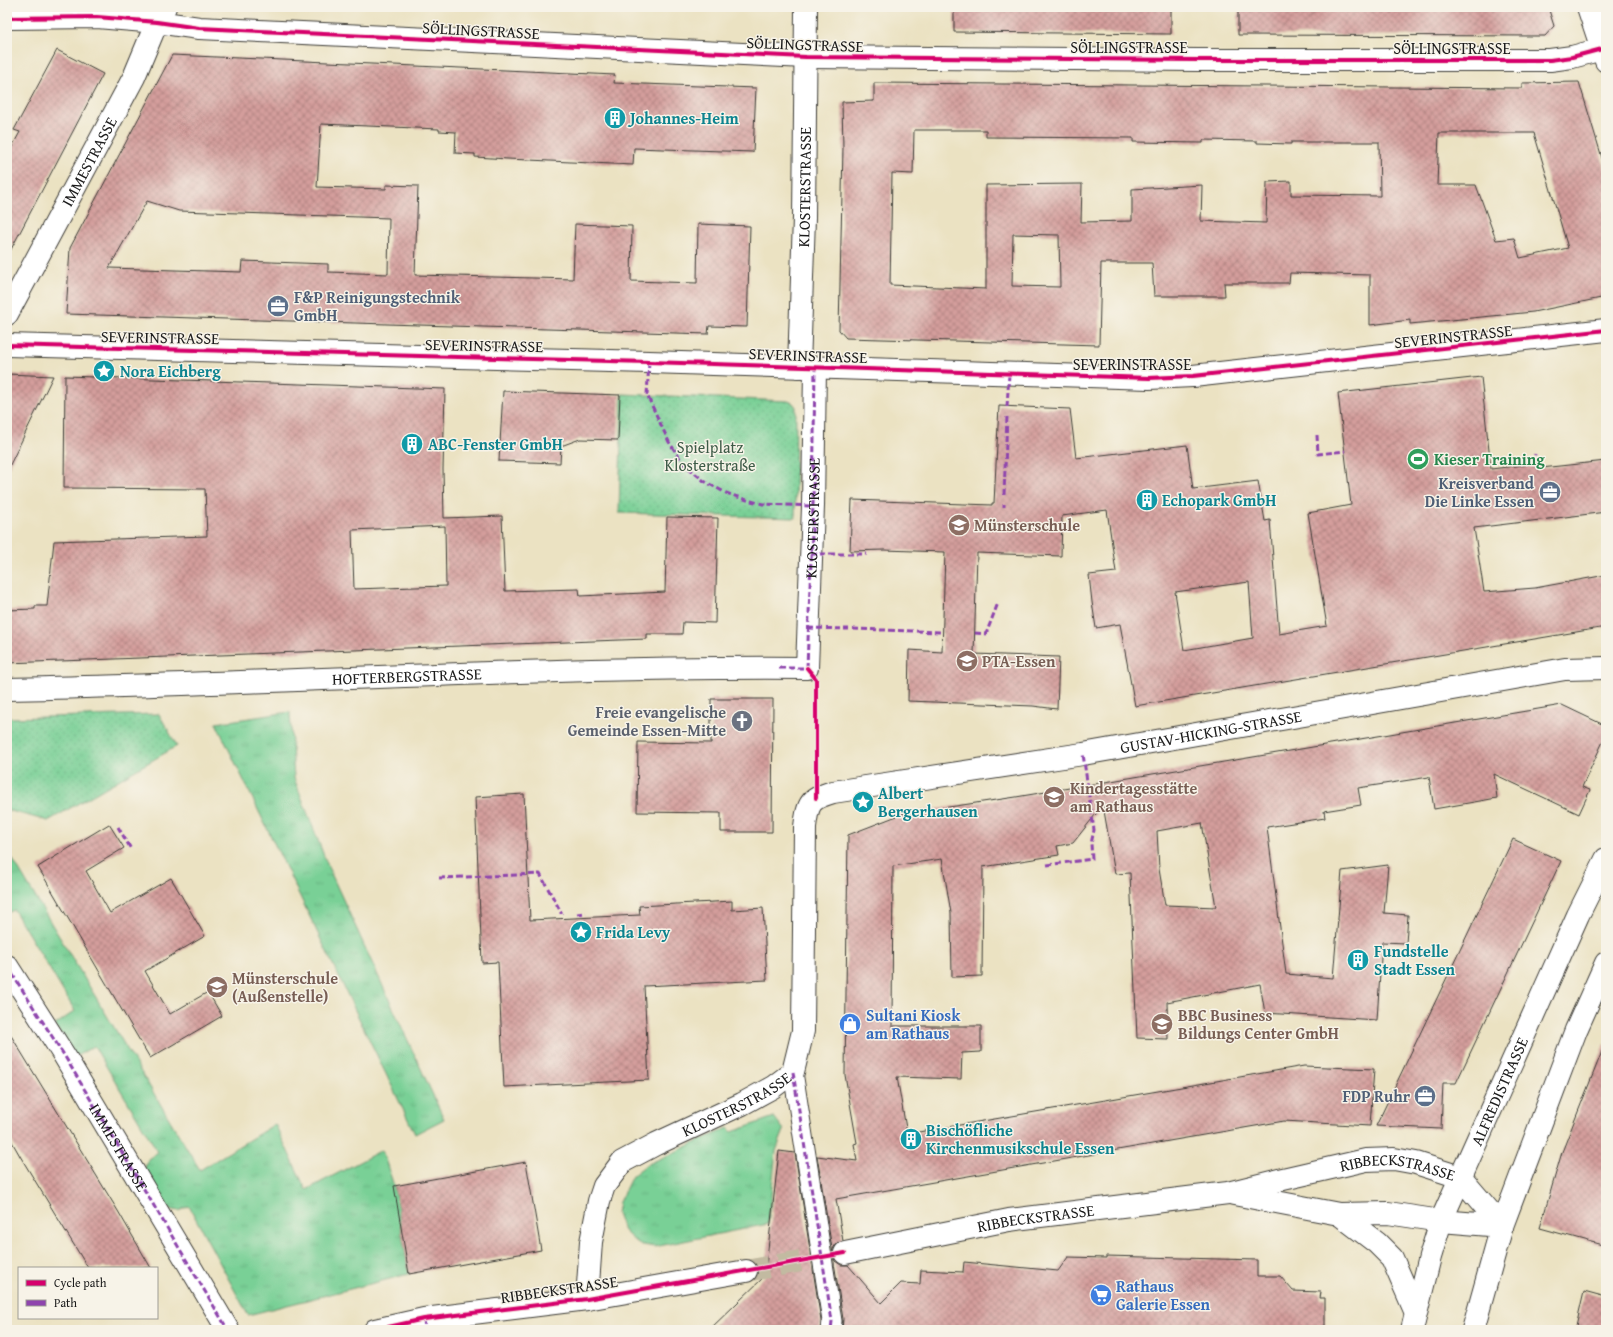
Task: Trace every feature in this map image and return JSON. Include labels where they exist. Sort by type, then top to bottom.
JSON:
[{"type":"street","name":"KLOSTERSTRASSE","points":[[806,7],[804,218],[807,367],[813,506],[807,668]]},
{"type":"street","points":[[1588,7],[1604,55]]},
{"type":"street","name":"SÖLLINGSTRASSE","points":[[7,18],[97,17],[161,14],[199,28],[806,57],[1197,60],[1550,60],[1604,55]]},
{"type":"street","name":"IMMESTRASSE","points":[[7,314],[134,77],[161,14]]},
{"type":"street","name":"SEVERINSTRASSE","points":[[7,345],[649,362],[1126,378],[1172,378],[1606,330]]},
{"type":"street","name":"HOFTERBERGSTRASSE","points":[[7,689],[173,685],[537,671],[807,668]]},
{"type":"street","name":"GUSTAV-HICKING-STRASSE","points":[[816,798],[840,791],[1091,752],[1566,669],[1606,668]]},
{"type":"street","name":"KLOSTERSTRASSE","points":[[587,1298],[590,1242],[598,1201],[604,1186],[622,1162],[656,1144],[742,1104],[773,1087],[793,1072],[803,1031],[805,827],[807,810],[816,798]]},
{"type":"street","name":"ALFREDISTRASSE","points":[[1414,1322],[1430,1257],[1441,1221],[1578,915],[1606,859]]},
{"type":"street","points":[[1473,1330],[1502,1226],[1576,1030],[1606,963]]},
{"type":"street","name":"IMMESTRASSE","points":[[7,966],[64,1055],[228,1330]]},
{"type":"street","points":[[793,1072],[832,1321],[831,1330]]},
{"type":"street","name":"RIBBECKSTRASSE","points":[[845,1253],[1009,1220],[1228,1193],[1366,1160],[1394,1159],[1416,1163],[1460,1177],[1502,1226]]},
{"type":"street","name":"RIBBECKSTRASSE","points":[[1228,1193],[1338,1214],[1388,1212],[1441,1221],[1502,1226]]},
{"type":"street","name":"RIBBECKSTRASSE","points":[[1338,1214],[1377,1243],[1392,1258],[1414,1322]]},
{"type":"street","name":"RIBBECKSTRASSE","points":[[375,1330],[424,1319],[587,1298],[746,1271]]},
{"type":"green space","name":"Spielplatz Klosterstraße","points":[[622,394],[788,401],[793,403],[796,407],[795,518],[619,513]]},
{"type":"green space","points":[[290,712],[294,778],[329,869],[444,1119],[415,1134],[216,723]]},
{"type":"green space","points":[[159,714],[177,746],[48,821],[7,810],[7,718]]},
{"type":"green space","points":[[7,850],[200,1170],[275,1124],[306,1190],[382,1150],[394,1186],[409,1274],[248,1315],[189,1206],[179,1211],[165,1208],[143,1173],[148,1159],[158,1152],[94,1046],[75,1057],[55,1025],[75,1011],[14,910],[7,913]]},
{"type":"green space","points":[[774,1117],[784,1130],[776,1151],[768,1224],[654,1247],[638,1244],[624,1231],[617,1214],[619,1202],[632,1176],[646,1165],[728,1128],[732,1132]]},
{"type":"building","points":[[954,7],[1171,7],[1171,34],[954,32]]},
{"type":"building","points":[[1238,7],[1548,7],[1554,26],[1545,36],[1238,35]]},
{"type":"building","points":[[57,50],[103,74],[7,257],[7,156],[20,132],[14,130]]},
{"type":"building","points":[[172,55],[615,75],[614,83],[756,88],[753,152],[634,148],[633,165],[475,157],[475,154],[455,153],[456,132],[439,131],[439,129],[321,124],[317,187],[386,189],[386,185],[418,186],[415,275],[573,279],[575,224],[632,226],[631,281],[697,283],[698,224],[750,226],[747,327],[709,326],[708,334],[66,314],[70,248]],"holes":[[[147,201],[179,211],[389,218],[388,274],[328,272],[328,264],[242,261],[241,272],[109,268]]]},
{"type":"building","points":[[1579,82],[1606,171],[1606,297],[1533,312],[1410,324],[1410,320],[1370,325],[1370,275],[1290,273],[1289,283],[1224,283],[1225,296],[1154,296],[1152,263],[1101,263],[1099,345],[846,338],[839,330],[843,148],[842,102],[874,101],[874,83],[1522,88],[1522,83]],"holes":[[[914,130],[986,130],[986,137],[1133,138],[1133,142],[1203,143],[1203,140],[1257,141],[1257,143],[1291,144],[1291,142],[1379,142],[1380,196],[1291,195],[1291,181],[1267,182],[1266,223],[1201,221],[1202,185],[1132,189],[1132,221],[1081,222],[1082,184],[986,185],[986,289],[890,285],[892,173],[913,174]],[[1439,133],[1534,133],[1568,248],[1520,258],[1514,238],[1496,240],[1476,185],[1437,185]],[[1013,234],[1059,235],[1060,287],[1012,286]]]},
{"type":"building","points":[[7,374],[53,376],[7,471]]},
{"type":"building","points":[[65,376],[445,389],[443,469],[444,518],[502,516],[505,591],[579,589],[580,596],[665,592],[667,517],[718,518],[715,623],[683,622],[682,634],[647,634],[647,639],[7,663],[7,610],[35,609],[35,606],[47,606],[54,541],[207,536],[205,489],[64,488]],"holes":[[[445,526],[446,586],[354,589],[352,530]]]},
{"type":"building","points":[[1481,377],[1491,469],[1540,463],[1541,468],[1606,461],[1606,512],[1474,528],[1484,592],[1535,588],[1606,575],[1606,627],[1135,706],[1120,624],[1096,628],[1092,602],[1089,575],[1116,572],[1107,510],[1062,516],[1061,556],[977,553],[974,654],[1059,657],[1057,709],[1033,706],[908,701],[909,650],[942,652],[945,552],[884,550],[850,551],[852,500],[992,505],[992,503],[994,503],[999,406],[1070,409],[1076,458],[1187,445],[1193,489],[1258,481],[1265,521],[1270,520],[1279,634],[1327,626],[1308,513],[1351,505],[1338,393]],"holes":[[[1249,582],[1253,638],[1184,650],[1175,592]]]},
{"type":"building","points":[[503,391],[620,395],[618,440],[580,439],[561,446],[560,463],[499,461]]},
{"type":"building","points":[[711,699],[773,699],[772,832],[721,832],[721,813],[637,812],[638,742],[711,743]]},
{"type":"building","points":[[1562,705],[1606,726],[1606,735],[1582,787],[1590,790],[1579,814],[1494,774],[1497,798],[1434,809],[1429,777],[1358,788],[1361,805],[1324,811],[1325,818],[1267,827],[1286,974],[1333,978],[1342,871],[1388,865],[1384,913],[1408,915],[1406,943],[1382,942],[1377,1020],[1265,1013],[1260,984],[1167,1002],[1168,1039],[1137,1038],[1130,873],[1115,874],[1103,805],[1073,843],[1057,846],[1059,855],[983,867],[982,976],[952,977],[951,913],[942,859],[893,866],[892,1026],[981,1026],[981,1052],[962,1053],[961,1079],[897,1077],[907,1134],[1304,1066],[1374,1069],[1370,1126],[1284,1121],[836,1199],[843,1241],[836,1244],[833,1249],[833,1255],[817,1156],[857,1161],[854,1144],[857,1143],[845,1075],[848,835],[902,814],[1016,797]],"holes":[[[1202,823],[1216,907],[1165,905],[1159,869],[1157,831]]]},
{"type":"building","points":[[524,794],[530,920],[640,915],[639,906],[732,901],[732,910],[763,908],[767,980],[644,986],[649,1080],[504,1087],[498,962],[482,963],[475,797]]},
{"type":"building","points":[[109,824],[124,848],[86,871],[110,913],[171,878],[205,936],[145,971],[170,1014],[208,992],[222,1016],[150,1058],[38,867]]},
{"type":"building","points":[[1513,839],[1561,861],[1456,1083],[1443,1083],[1441,1129],[1376,1126]]},
{"type":"building","points":[[7,1029],[150,1267],[87,1267],[7,1133]]},
{"type":"building","points":[[1605,1044],[1606,1246],[1540,1228],[1562,1152]]},
{"type":"building","points":[[779,1151],[795,1153],[821,1321],[820,1330],[709,1330],[765,1276]]},
{"type":"building","points":[[526,1162],[541,1250],[409,1274],[394,1186]]},
{"type":"building","name":"Rathaus Galerie Essen","points":[[833,1256],[835,1261],[841,1265],[848,1265],[881,1303],[901,1283],[920,1284],[921,1270],[963,1272],[964,1262],[1058,1271],[1068,1257],[1106,1258],[1106,1256],[1257,1260],[1257,1276],[1280,1276],[1293,1291],[1321,1292],[1320,1298],[1325,1298],[1325,1330],[842,1330],[843,1319]]},
{"type":"building","points":[[1584,1291],[1606,1297],[1606,1330],[1575,1330]]},
{"type":"tunnel","points":[[746,1271],[845,1253]]},
{"type":"marked path","points":[[649,362],[647,395],[669,442],[683,463],[704,481],[726,493],[747,500],[763,504],[813,506]]},
{"type":"marked path","points":[[807,668],[813,506],[815,368]]},
{"type":"marked path","points":[[1007,407],[1009,374]]},
{"type":"marked path","points":[[1004,495],[1007,416]]},
{"type":"marked path","points":[[1317,435],[1318,454],[1345,451]]},
{"type":"marked path","points":[[1533,464],[1535,454]]},
{"type":"marked path","points":[[811,554],[867,554]]},
{"type":"marked path","points":[[975,633],[986,634],[998,603]]},
{"type":"marked path","points":[[808,628],[849,629]]},
{"type":"marked path","points":[[853,629],[942,632]]},
{"type":"marked path","points":[[779,668],[807,668]]},
{"type":"marked path","points":[[1047,865],[1092,859],[1091,844],[1094,830],[1083,754]]},
{"type":"marked path","points":[[118,827],[131,849]]},
{"type":"marked path","points":[[439,878],[540,874],[561,914]]},
{"type":"marked path","points":[[577,914],[586,913]]},
{"type":"marked path","points":[[7,966],[64,1055],[228,1330]]},
{"type":"marked path","points":[[793,1072],[832,1321],[831,1330]]},
{"type":"marked path","points":[[424,1319],[425,1330]]},
{"type":"cycle path","points":[[7,18],[97,17],[157,22],[199,28],[806,57],[1197,60],[1550,60],[1572,57],[1602,49]]},
{"type":"cycle path","points":[[7,345],[649,362],[1149,378],[1193,376],[1606,330]]},
{"type":"cycle path","points":[[807,668],[816,679],[816,798]]},
{"type":"cycle path","points":[[375,1330],[424,1319],[587,1299],[845,1253]]},
{"type":"place","name":"Johannes-Heim","points":[[615,118]]},
{"type":"place","name":"F&P Reinigungstechnik GmbH","points":[[278,306]]},
{"type":"place","name":"Nora Eichberg","points":[[104,371]]},
{"type":"place","name":"ABC-Fenster GmbH","points":[[412,444]]},
{"type":"place","name":"Kieser Training","points":[[1418,459]]},
{"type":"place","name":"Kreisverband Die Linke Essen","points":[[1550,492]]},
{"type":"place","name":"Echopark GmbH","points":[[1147,500]]},
{"type":"place","name":"Münsterschule","points":[[959,525]]},
{"type":"place","name":"PTA-Essen","points":[[967,661]]},
{"type":"place","name":"Freie evangelische Gemeinde Essen-Mitte","points":[[742,721]]},
{"type":"place","name":"Kindertagesstätte am Rathaus","points":[[1054,797]]},
{"type":"place","name":"Albert Bergerhausen","points":[[863,802]]},
{"type":"place","name":"Frida Levy","points":[[581,932]]},
{"type":"place","name":"Fundstelle Stadt Essen","points":[[1358,960]]},
{"type":"place","name":"Münsterschule (Außenstelle)","points":[[217,987]]},
{"type":"place","name":"Sultani Kiosk am Rathaus","points":[[850,1024]]},
{"type":"place","name":"BBC Business Bildungs Center GmbH","points":[[1162,1024]]},
{"type":"place","name":"FDP Ruhr","points":[[1425,1096]]},
{"type":"place","name":"Bischöfliche Kirchenmusikschule Essen","points":[[911,1139]]},
{"type":"place","name":"Rathaus Galerie Essen","points":[[1101,1295]]}]
